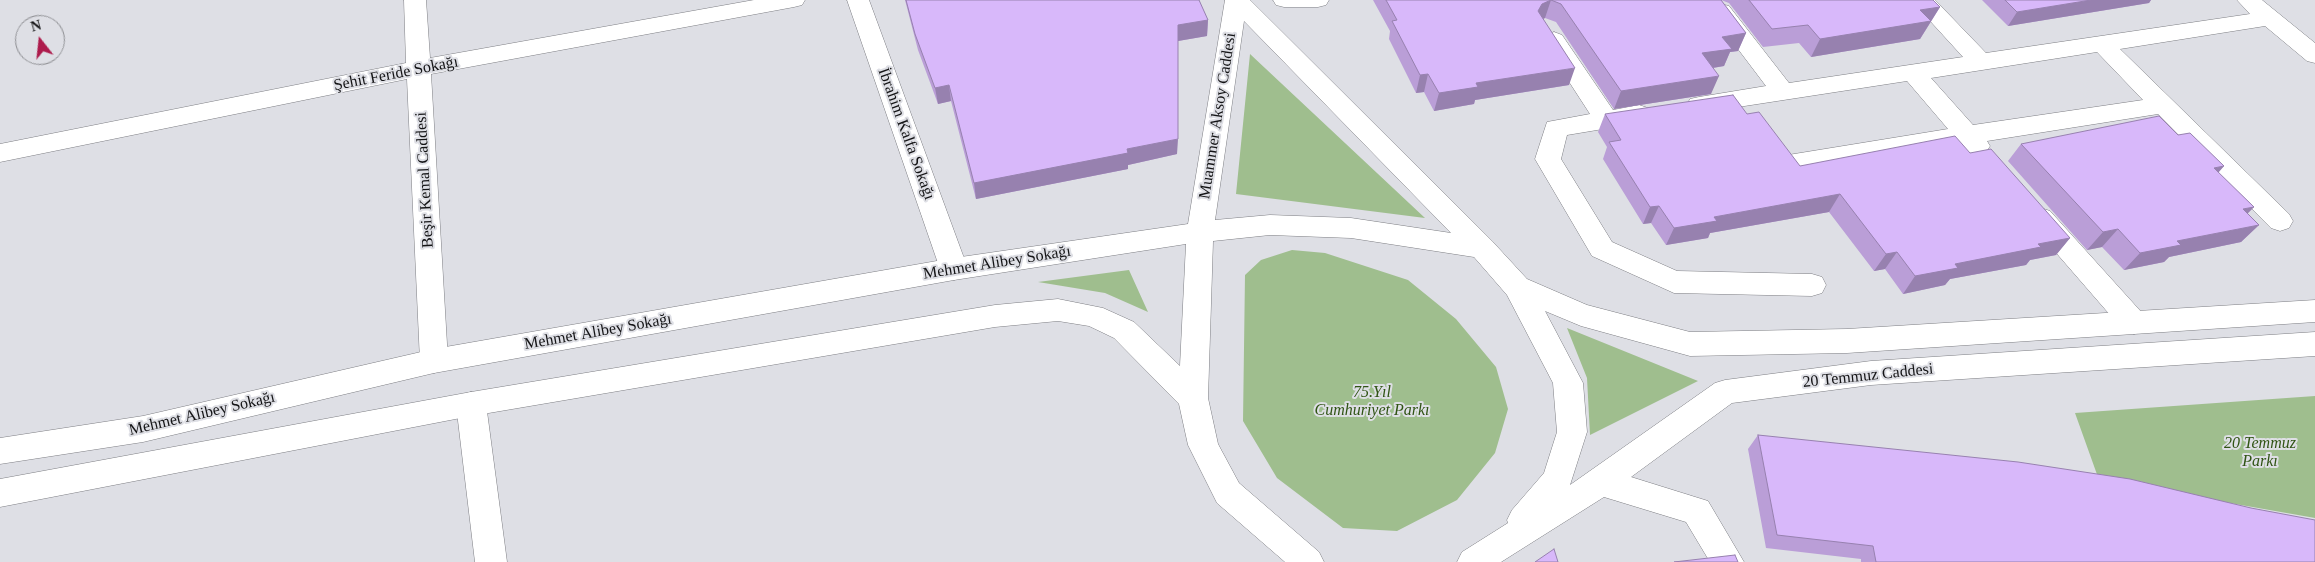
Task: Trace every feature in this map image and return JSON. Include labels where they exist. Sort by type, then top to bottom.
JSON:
[{"type":"main road","name":"Beşir Kemal Caddesi","points":[[415,0],[434,361]]},
{"type":"main road","name":"Şehit Feride Sokağı","points":[[0,153],[420,68],[794,0]]},
{"type":"main road","name":"İbrahim Kalfa Sokağı","points":[[858,0],[954,269]]},
{"type":"main road","name":"Muammer Aksoy Caddesi","points":[[1237,0],[1200,232],[1193,398],[1203,445],[1228,493],[1308,562]]},
{"type":"main road","points":[[1237,0],[1482,248],[1517,287],[1568,383],[1572,432],[1557,480],[1506,540]]},
{"type":"main road","points":[[1284,0],[1318,0]]},
{"type":"main road","points":[[1922,0],[1980,62]]},
{"type":"main road","points":[[2248,0],[2315,55]]},
{"type":"main road","points":[[1720,10],[1784,93]]},
{"type":"main road","points":[[1812,285],[1674,282],[1602,249],[1548,160],[1556,128],[2271,18]]},
{"type":"main road","points":[[1546,28],[1606,119]]},
{"type":"main road","points":[[2102,44],[2280,221]]},
{"type":"main road","points":[[1914,74],[1993,164]]},
{"type":"main road","points":[[1791,162],[2164,105]]},
{"type":"main road","points":[[2025,200],[2134,322]]},
{"type":"main road","name":"Mehmet Alibey Sokağı","points":[[0,451],[143,429],[434,361],[954,269],[1200,232],[1270,225],[1351,228],[1482,248]]},
{"type":"main road","name":"20 Temmuz Caddesi","points":[[1517,287],[1582,315],[1690,344],[1847,341],[2315,312]]},
{"type":"main road","points":[[0,493],[471,404],[995,316],[1058,310],[1092,316],[1124,330],[1193,398]]},
{"type":"main road","name":"20 Temmuz Caddesi","points":[[1473,562],[1601,482],[1725,392],[1871,373],[2315,344]]},
{"type":"main road","points":[[471,404],[491,562]]},
{"type":"main road","points":[[1601,482],[1697,511],[1728,562]]},
{"type":"green space","points":[[1250,54],[1425,218],[1236,194]]},
{"type":"green space","name":"75.Yıl Cumhuriyet Parkı","points":[[1292,250],[1325,253],[1408,280],[1456,319],[1496,367],[1508,409],[1495,453],[1457,500],[1397,531],[1343,528],[1277,478],[1243,421],[1245,275],[1261,260]]},
{"type":"green space","points":[[1129,270],[1148,312],[1105,293],[1038,282]]},
{"type":"green space","points":[[1567,328],[1698,381],[1590,435],[1587,378]]},
{"type":"green space","name":"20 Temmuz Parkı","points":[[2315,396],[2315,518],[2099,480],[2075,413]]},
{"type":"building","points":[[906,0],[1199,0],[1208,20],[1178,25],[1178,139],[1127,149],[1128,153],[974,183],[949,85],[935,88],[915,34]]},
{"type":"building","points":[[1386,0],[1551,0],[1542,4],[1538,11],[1575,68],[1476,83],[1478,87],[1439,93],[1428,74],[1420,75],[1392,21],[1397,20]]},
{"type":"building","points":[[1551,0],[1721,0],[1746,33],[1722,37],[1732,49],[1702,53],[1719,76],[1621,91],[1561,4]]},
{"type":"building","points":[[1749,0],[1933,0],[1940,7],[1920,10],[1931,21],[1820,39],[1808,25],[1772,29]]},
{"type":"building","points":[[2005,0],[2091,0],[2017,12]]},
{"type":"building","points":[[1733,95],[1747,114],[1759,112],[1800,166],[1955,136],[1970,153],[1991,149],[2070,238],[2038,244],[2041,247],[1955,264],[1958,268],[1915,276],[1897,252],[1886,254],[1840,194],[1714,217],[1717,221],[1674,228],[1659,206],[1650,207],[1609,142],[1621,140],[1605,114]]},
{"type":"building","points":[[2159,116],[2178,135],[2190,133],[2224,166],[2214,168],[2254,207],[2243,209],[2259,225],[2177,241],[2181,245],[2140,253],[2118,229],[2103,232],[2021,144]]},
{"type":"building","points":[[1758,435],[2018,462],[2130,479],[2251,508],[2315,520],[2315,562],[1876,562],[1873,546],[1777,535]]},
{"type":"building","points":[[1554,549],[1558,562],[1535,562]]},
{"type":"building","points":[[1735,555],[1738,562],[1674,562]]}]
